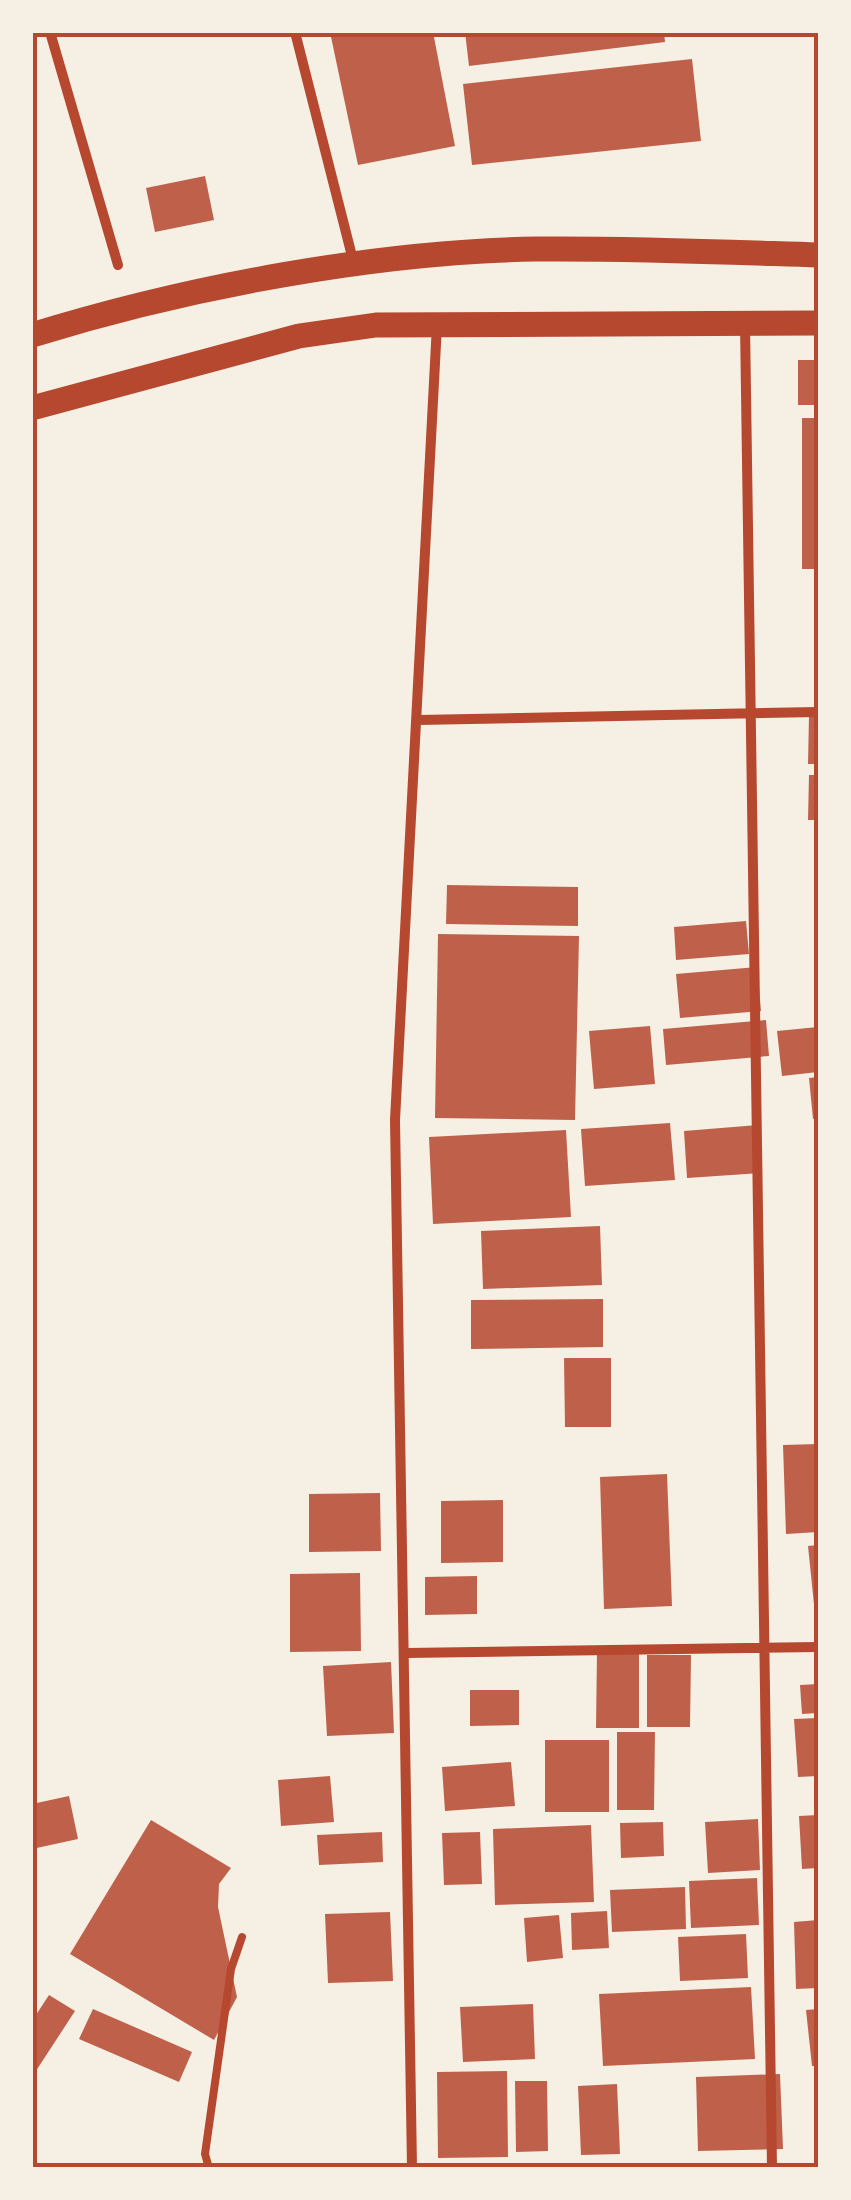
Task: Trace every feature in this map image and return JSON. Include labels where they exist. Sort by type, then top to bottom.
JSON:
[{"type":"main road","points":[[32,335],[96,315],[355,266],[533,249],[818,256]]},
{"type":"main road","points":[[32,408],[299,336],[376,325],[818,324]]},
{"type":"street","points":[[50,32],[118,265]]},
{"type":"street","points":[[295,32],[355,266]]},
{"type":"street","points":[[745,323],[772,2168]]},
{"type":"street","points":[[412,2168],[396,1120],[437,324]]},
{"type":"street","points":[[418,720],[818,712]]},
{"type":"street","points":[[407,1654],[818,1647]]},
{"type":"lane","points":[[209,2168],[205,2154],[230,1969],[242,1936]]},
{"type":"building","points":[[330,32],[433,32],[455,146],[358,165]]},
{"type":"building","points":[[465,32],[664,32],[665,42],[469,66]]},
{"type":"building","points":[[692,59],[701,141],[472,165],[463,84]]},
{"type":"building","points":[[205,176],[214,220],[155,232],[146,188]]},
{"type":"building","points":[[798,360],[818,360],[818,405],[798,405]]},
{"type":"building","points":[[802,418],[818,418],[818,569],[802,569]]},
{"type":"building","points":[[809,716],[818,716],[818,764],[808,764]]},
{"type":"building","points":[[809,775],[818,775],[818,820],[808,820]]},
{"type":"building","points":[[447,885],[578,887],[578,926],[446,924]]},
{"type":"building","points":[[746,921],[749,954],[676,960],[674,927]]},
{"type":"building","points":[[438,934],[579,936],[575,1120],[435,1118]]},
{"type":"building","points":[[757,967],[761,1011],[680,1018],[676,974]]},
{"type":"building","points":[[766,1020],[769,1056],[666,1065],[663,1029]]},
{"type":"building","points":[[650,1026],[655,1084],[594,1089],[589,1031]]},
{"type":"building","points":[[818,1027],[818,1072],[782,1076],[777,1031]]},
{"type":"building","points":[[818,1077],[818,1118],[813,1119],[809,1078]]},
{"type":"building","points":[[670,1123],[675,1180],[585,1186],[581,1129]]},
{"type":"building","points":[[758,1125],[761,1173],[687,1178],[684,1131]]},
{"type":"building","points":[[566,1130],[571,1217],[433,1224],[429,1137]]},
{"type":"building","points":[[600,1226],[602,1285],[483,1289],[481,1231]]},
{"type":"building","points":[[603,1299],[603,1347],[471,1349],[471,1300]]},
{"type":"building","points":[[564,1358],[611,1358],[611,1427],[565,1427]]},
{"type":"building","points":[[818,1383],[818,1442],[815,1442]]},
{"type":"building","points":[[818,1444],[818,1532],[786,1534],[783,1445]]},
{"type":"building","points":[[667,1474],[672,1606],[604,1609],[600,1477]]},
{"type":"building","points":[[380,1493],[381,1551],[309,1552],[309,1494]]},
{"type":"building","points":[[503,1500],[503,1562],[441,1563],[441,1501]]},
{"type":"building","points":[[818,1545],[818,1624],[816,1624],[808,1546]]},
{"type":"building","points":[[360,1573],[361,1651],[290,1652],[290,1574]]},
{"type":"building","points":[[477,1576],[477,1614],[425,1615],[425,1577]]},
{"type":"building","points":[[597,1652],[639,1652],[639,1728],[596,1728]]},
{"type":"building","points":[[647,1655],[691,1655],[690,1727],[647,1727]]},
{"type":"building","points":[[391,1662],[394,1733],[327,1736],[323,1666]]},
{"type":"building","points":[[818,1684],[818,1713],[802,1714],[800,1685]]},
{"type":"building","points":[[470,1690],[519,1690],[519,1725],[470,1726]]},
{"type":"building","points":[[818,1718],[818,1776],[798,1777],[794,1719]]},
{"type":"building","points":[[617,1732],[655,1732],[654,1810],[617,1810]]},
{"type":"building","points":[[545,1740],[609,1740],[609,1812],[545,1812]]},
{"type":"building","points":[[511,1762],[515,1806],[445,1811],[442,1767]]},
{"type":"building","points":[[330,1776],[334,1822],[281,1826],[278,1780]]},
{"type":"building","points":[[69,1796],[78,1839],[32,1849],[32,1804]]},
{"type":"building","points":[[818,1815],[818,1868],[802,1869],[799,1816]]},
{"type":"building","points":[[758,1819],[760,1870],[708,1873],[705,1822]]},
{"type":"building","points":[[151,1820],[231,1868],[219,1884],[218,1907],[237,1997],[214,2040],[70,1954]]},
{"type":"building","points":[[663,1822],[664,1856],[621,1858],[620,1823]]},
{"type":"building","points":[[591,1825],[594,1902],[495,1905],[493,1829]]},
{"type":"building","points":[[382,1832],[383,1862],[319,1865],[317,1835]]},
{"type":"building","points":[[480,1832],[482,1884],[444,1885],[442,1833]]},
{"type":"building","points":[[757,1878],[759,1925],[691,1928],[689,1881]]},
{"type":"building","points":[[685,1887],[686,1929],[612,1932],[610,1890]]},
{"type":"building","points":[[607,1911],[609,1948],[572,1950],[571,1913]]},
{"type":"building","points":[[390,1912],[393,1981],[328,1983],[325,1914]]},
{"type":"building","points":[[559,1915],[563,1958],[527,1962],[524,1918]]},
{"type":"building","points":[[818,1920],[818,1988],[796,1989],[794,1922]]},
{"type":"building","points":[[746,1934],[748,1978],[680,1981],[678,1937]]},
{"type":"building","points":[[751,1987],[755,2059],[603,2066],[599,1994]]},
{"type":"building","points":[[49,1995],[75,2011],[32,2077],[32,2021]]},
{"type":"building","points":[[533,2004],[535,2059],[463,2062],[460,2007]]},
{"type":"building","points":[[93,2009],[192,2052],[179,2082],[79,2039]]},
{"type":"building","points":[[818,2009],[818,2066],[812,2066],[806,2010]]},
{"type":"building","points":[[507,2071],[508,2157],[438,2158],[437,2072]]},
{"type":"building","points":[[780,2074],[783,2149],[698,2151],[696,2077]]},
{"type":"building","points":[[515,2081],[547,2081],[548,2151],[516,2152]]},
{"type":"building","points":[[617,2084],[620,2154],[581,2155],[578,2086]]}]
